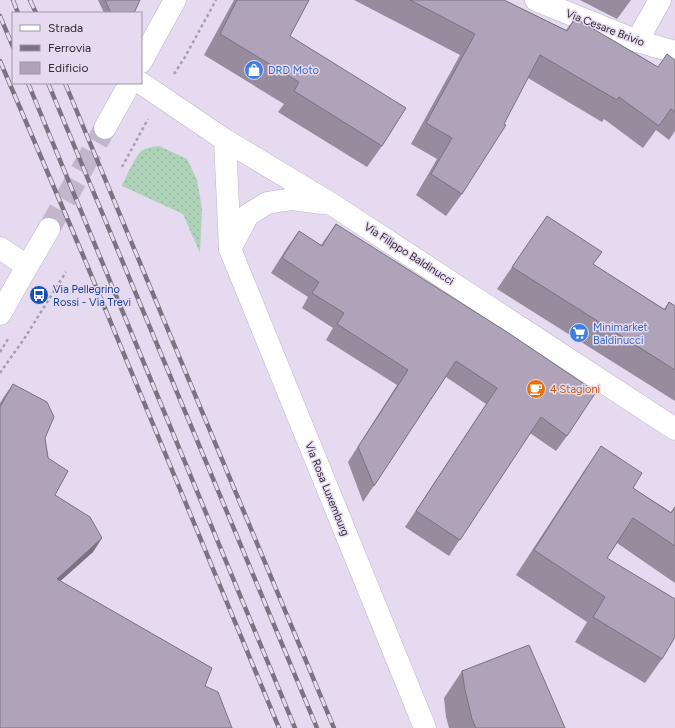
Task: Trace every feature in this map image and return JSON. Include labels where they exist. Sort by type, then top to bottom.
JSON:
[{"type":"street","points":[[142,60],[175,0]]},
{"type":"street","name":"Via Cesare Brivio","points":[[536,0],[637,41],[675,52]]},
{"type":"street","points":[[637,41],[660,0]]},
{"type":"street","points":[[106,128],[129,84]]},
{"type":"street","name":"Via Filippo Baldinucci","points":[[142,84],[225,140],[333,205],[675,428]]},
{"type":"street","name":"Via Rosa Luxemburg","points":[[225,140],[230,249],[425,728]]},
{"type":"street","points":[[230,249],[248,215],[267,203],[292,198],[333,205]]},
{"type":"street","points":[[0,314],[49,229]]},
{"type":"street","points":[[0,248],[27,266]]},
{"type":"path","points":[[173,76],[216,0]]},
{"type":"path","points":[[122,167],[143,128]]},
{"type":"path","points":[[0,374],[24,340],[66,272]]},
{"type":"green space","points":[[159,146],[187,159],[197,180],[202,208],[200,253],[183,214],[122,186],[131,166],[140,152],[147,148]]},
{"type":"building","points":[[105,0],[140,0],[134,12],[111,12]]},
{"type":"building","points":[[237,0],[309,0],[290,36],[406,108],[382,146],[294,91],[299,82],[220,34]]},
{"type":"building","points":[[410,0],[504,0],[567,31],[575,18],[658,67],[667,54],[675,60],[675,112],[671,109],[659,126],[619,97],[617,100],[540,55],[504,124],[506,125],[462,194],[431,174],[452,138],[426,123],[475,34]]},
{"type":"building","points":[[547,216],[602,252],[593,264],[665,310],[669,302],[675,306],[675,370],[512,267]]},
{"type":"building","points":[[336,224],[507,332],[596,392],[567,436],[541,417],[460,540],[416,511],[497,388],[456,361],[374,486],[358,447],[408,370],[337,324],[344,313],[312,293],[319,282],[282,258],[299,231],[322,246]]},
{"type":"building","points":[[13,384],[47,402],[54,417],[45,438],[48,458],[68,471],[55,495],[90,517],[102,538],[57,579],[212,668],[205,686],[218,692],[232,728],[0,728],[0,407]]},
{"type":"building","points":[[601,446],[642,473],[633,488],[671,513],[675,507],[675,546],[633,518],[607,558],[675,599],[675,637],[662,659],[593,617],[605,597],[534,550]]},
{"type":"building","points":[[529,645],[565,728],[476,728],[472,719],[462,671]]},
{"type":"tunnel","points":[[49,229],[105,128]]},
{"type":"railway","points":[[13,0],[18,12]]},
{"type":"railway","points":[[30,0],[36,12]]},
{"type":"railway","points":[[0,16],[12,45]]},
{"type":"railway","points":[[0,61],[82,253],[279,728]]},
{"type":"railway","points":[[28,84],[295,728]]},
{"type":"railway","points":[[48,84],[317,728]]},
{"type":"railway","points":[[65,84],[334,728]]},
{"type":"place","name":"DRD Moto","points":[[254,70]]},
{"type":"place","name":"Via Pellegrino Rossi - Via Trevi","points":[[39,295]]},
{"type":"place","name":"Minimarket Baldinucci","points":[[579,333]]},
{"type":"place","name":"4 Stagioni","points":[[536,389]]}]
